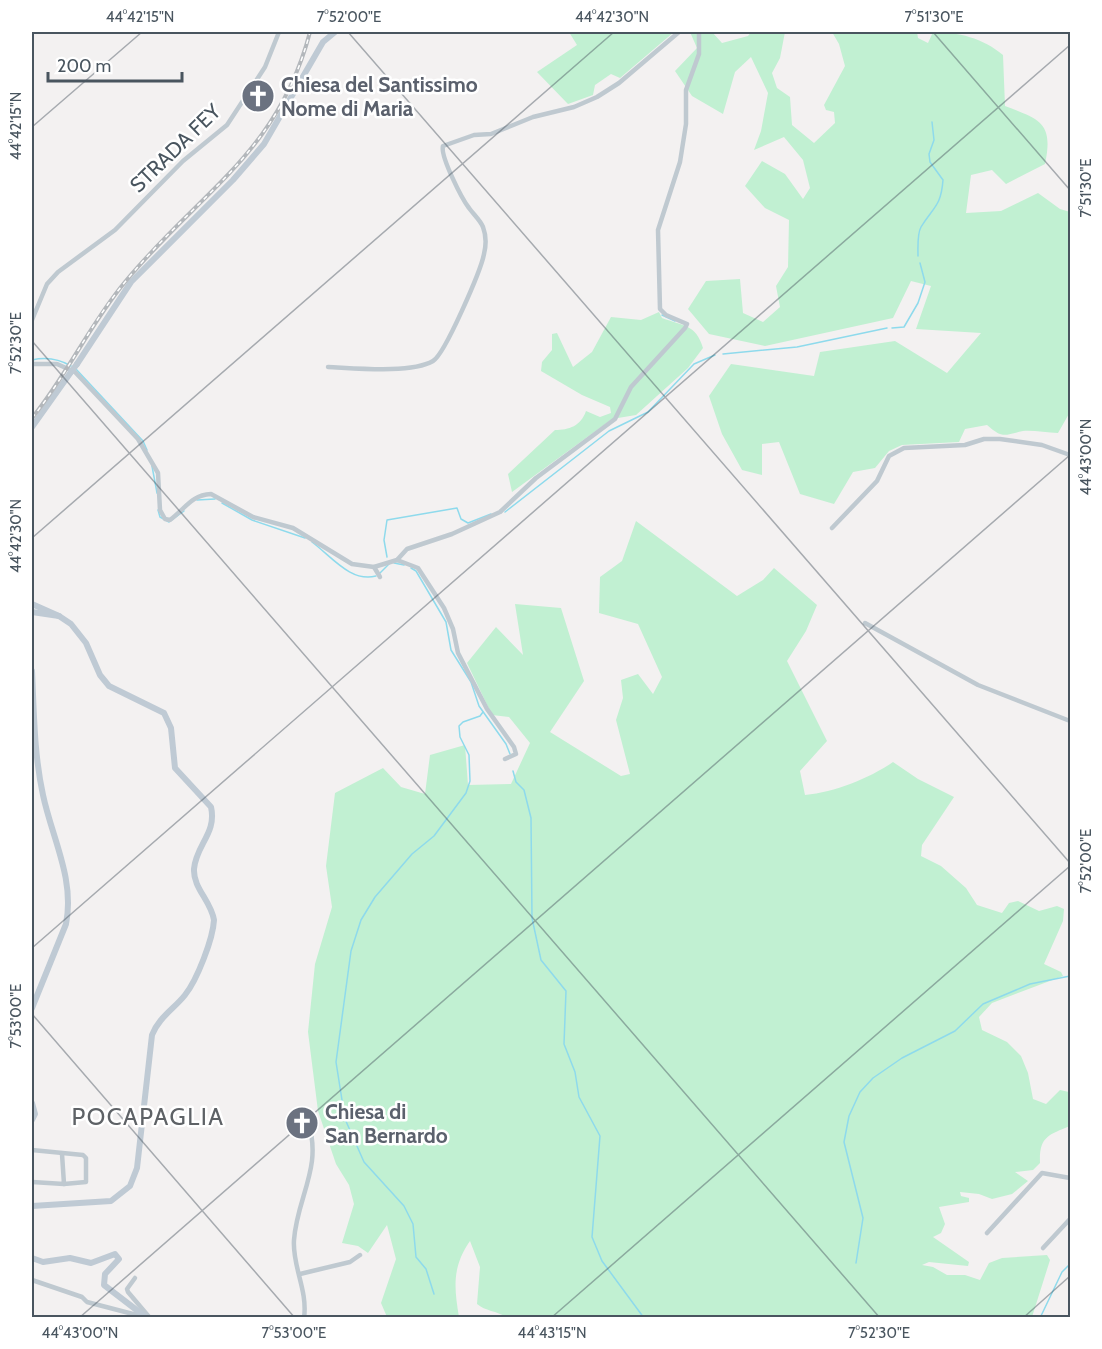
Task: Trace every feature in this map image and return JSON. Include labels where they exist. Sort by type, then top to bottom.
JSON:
[{"type":"main road","points":[[32,427],[131,282],[233,180],[264,144],[323,42],[335,32]]},
{"type":"main road","points":[[32,604],[59,616],[81,635],[92,653],[100,675],[109,686],[156,707],[168,720],[175,768],[206,799],[213,815],[210,832],[198,854],[194,872],[214,920],[193,983],[182,998],[159,1021],[152,1035],[136,1168],[130,1186],[111,1202],[32,1206]]},
{"type":"main road","points":[[32,612],[59,616]]},
{"type":"main road","points":[[32,671],[35,739],[42,794],[67,880],[69,910],[66,924],[32,1008]]},
{"type":"main road","points":[[32,1103],[35,1114],[32,1120]]},
{"type":"main road","points":[[32,1258],[44,1262],[70,1258],[91,1263],[115,1254],[119,1258],[118,1262],[105,1274],[104,1285],[146,1316]]},
{"type":"street","name":"STRADA FEY","points":[[32,320],[47,284],[66,265],[115,230],[183,161],[227,125],[265,67],[279,32]]},
{"type":"street","points":[[328,367],[417,366],[432,362],[440,354],[450,336],[483,260],[485,238],[483,227],[468,206],[447,165],[442,151],[443,146],[474,135],[490,134],[534,117],[574,107],[597,98],[679,32]]},
{"type":"street","points":[[32,364],[57,364],[75,372],[138,440],[158,473],[160,510],[165,519],[170,520],[176,516],[194,498],[211,494],[253,517],[293,528],[352,564],[374,567],[397,560],[407,549],[493,518],[536,478],[615,419],[631,387],[678,337],[687,324],[666,315],[660,309],[657,236],[662,213],[681,162],[686,124],[686,90],[699,54],[699,32]]},
{"type":"street","points":[[832,528],[877,481],[890,456],[904,448],[965,445],[984,439],[1000,439],[1042,445],[1071,455]]},
{"type":"street","points":[[397,560],[418,568],[444,608],[464,665],[494,721],[514,747],[516,754],[505,759]]},
{"type":"street","points":[[374,567],[379,575]]},
{"type":"street","points":[[865,623],[978,685],[1071,721]]},
{"type":"street","points":[[304,1317],[304,1294],[294,1242],[315,1151],[315,1142],[308,1122]]},
{"type":"street","points":[[32,1150],[80,1154],[86,1158],[86,1182],[64,1184],[32,1182]]},
{"type":"street","points":[[62,1154],[64,1184]]},
{"type":"street","points":[[987,1233],[1042,1173],[1071,1178]]},
{"type":"street","points":[[1043,1248],[1071,1219]]},
{"type":"street","points":[[300,1274],[350,1262],[360,1255]]},
{"type":"street","points":[[135,1278],[127,1289],[146,1316]]},
{"type":"street","points":[[32,1280],[82,1297],[87,1302],[146,1316]]},
{"type":"green space","points":[[569,32],[674,32],[620,78],[611,74],[595,85],[593,95],[568,104],[537,72],[577,45]]},
{"type":"green space","points":[[690,32],[712,32],[722,43],[748,36],[751,32],[785,32],[780,58],[772,73],[777,88],[790,97],[792,125],[814,143],[835,123],[834,112],[826,110],[824,105],[845,66],[839,44],[832,32],[917,32],[918,38],[928,43],[933,32],[952,33],[979,40],[1003,55],[1005,106],[1041,124],[1047,139],[1045,164],[1006,184],[992,170],[971,175],[966,213],[1001,211],[1038,193],[1060,209],[1070,212],[1070,412],[1058,433],[1023,431],[1004,435],[987,425],[965,429],[959,442],[902,445],[889,451],[875,468],[853,472],[834,504],[800,494],[779,442],[762,444],[762,475],[742,470],[722,434],[709,396],[731,364],[814,376],[820,352],[895,341],[947,373],[981,333],[916,329],[931,286],[911,281],[893,318],[765,346],[709,334],[688,309],[706,281],[740,279],[743,313],[763,322],[780,307],[776,286],[788,267],[789,220],[765,208],[745,186],[762,161],[785,174],[803,199],[810,188],[803,160],[784,137],[754,150],[761,131],[768,93],[751,57],[735,72],[723,114],[692,96],[675,71],[697,48]]},
{"type":"green space","points":[[659,312],[662,318],[688,327],[697,334],[703,348],[688,368],[636,415],[612,419],[512,492],[508,474],[555,430],[578,424],[586,411],[600,417],[611,413],[610,407],[582,395],[541,371],[542,362],[552,350],[552,334],[557,333],[573,367],[592,352],[611,317],[641,320]]},
{"type":"green space","points":[[636,521],[737,596],[763,580],[774,568],[817,605],[806,631],[787,661],[827,741],[800,771],[805,795],[851,784],[893,762],[918,779],[954,797],[922,845],[921,856],[941,866],[966,888],[977,905],[1002,913],[1009,903],[1018,901],[1039,911],[1057,906],[1064,909],[1063,921],[1044,964],[1061,972],[1063,976],[992,1003],[979,1017],[982,1030],[1007,1042],[1021,1056],[1028,1073],[1033,1099],[1046,1104],[1060,1090],[1069,1092],[1070,1126],[1046,1138],[1041,1148],[1040,1163],[1033,1170],[1015,1172],[1028,1181],[1012,1194],[992,1199],[979,1194],[960,1192],[961,1196],[969,1198],[969,1202],[939,1207],[945,1224],[941,1233],[933,1237],[969,1262],[968,1266],[929,1262],[922,1265],[933,1267],[947,1275],[965,1275],[980,1280],[989,1263],[1002,1258],[1047,1255],[1050,1260],[1032,1317],[506,1317],[477,1304],[480,1267],[470,1241],[457,1269],[456,1296],[459,1317],[387,1317],[381,1303],[396,1259],[387,1225],[368,1253],[358,1246],[342,1243],[354,1204],[349,1185],[336,1164],[318,1111],[308,1032],[315,964],[332,907],[326,866],[335,793],[383,768],[401,787],[425,794],[430,755],[465,745],[468,785],[511,784],[530,743],[509,717],[492,715],[467,663],[496,627],[523,655],[515,604],[561,608],[584,681],[550,732],[621,776],[630,774],[616,720],[623,698],[621,680],[638,674],[653,694],[662,677],[638,624],[599,613],[600,577],[622,561]]},
{"type":"waterway","points":[[918,256],[920,230],[936,206],[943,180],[930,162],[929,154],[934,140],[932,122]]},
{"type":"waterway","points":[[892,328],[904,327],[918,303],[925,282],[920,263]]},
{"type":"waterway","points":[[662,315],[675,321]]},
{"type":"waterway","points":[[723,354],[797,347],[887,328]]},
{"type":"waterway","points":[[505,512],[609,431],[648,412],[694,364],[715,355]]},
{"type":"waterway","points":[[32,360],[52,359],[71,366]]},
{"type":"waterway","points":[[75,368],[143,441],[147,450]]},
{"type":"waterway","points":[[152,466],[157,493]]},
{"type":"waterway","points":[[197,500],[215,499]]},
{"type":"waterway","points":[[222,503],[252,520],[305,538]]},
{"type":"waterway","points":[[387,557],[384,540],[387,520],[457,508],[461,519],[468,523],[491,514]]},
{"type":"waterway","points":[[158,510],[160,517],[169,522],[184,511]]},
{"type":"waterway","points":[[312,542],[350,572],[358,576],[376,576]]},
{"type":"waterway","points":[[394,563],[404,565]]},
{"type":"waterway","points":[[380,573],[389,564]]},
{"type":"waterway","points":[[411,568],[416,571],[446,622],[451,650],[471,682],[479,706],[506,744],[510,754]]},
{"type":"waterway","points":[[434,1294],[426,1269],[416,1257],[413,1224],[404,1206],[364,1162],[345,1119],[336,1062],[351,951],[361,920],[375,897],[412,854],[434,836],[466,793],[470,781],[469,755],[460,737],[459,726],[463,722],[480,716],[483,712]]},
{"type":"waterway","points":[[513,771],[516,782],[524,790],[531,818],[532,918],[541,960],[566,991],[564,1044],[575,1072],[579,1097],[600,1136],[592,1237],[602,1261],[644,1318]]},
{"type":"waterway","points":[[856,1263],[863,1218],[844,1142],[849,1116],[860,1092],[873,1078],[902,1058],[955,1031],[983,1004],[1030,984],[1070,976]]},
{"type":"waterway","points":[[1040,1318],[1062,1272],[1070,1264]]},
{"type":"railway","points":[[32,418],[45,402],[112,298],[153,250],[233,169],[257,141],[278,110],[296,74],[310,32]]},
{"type":"place","name":"Chiesa del Santissimo Nome di Maria","points":[[258,96]]},
{"type":"place","name":"Chiesa di San Bernardo","points":[[302,1123]]},
{"type":"district","name":"POCAPAGLIA","points":[[148,1116]]}]
